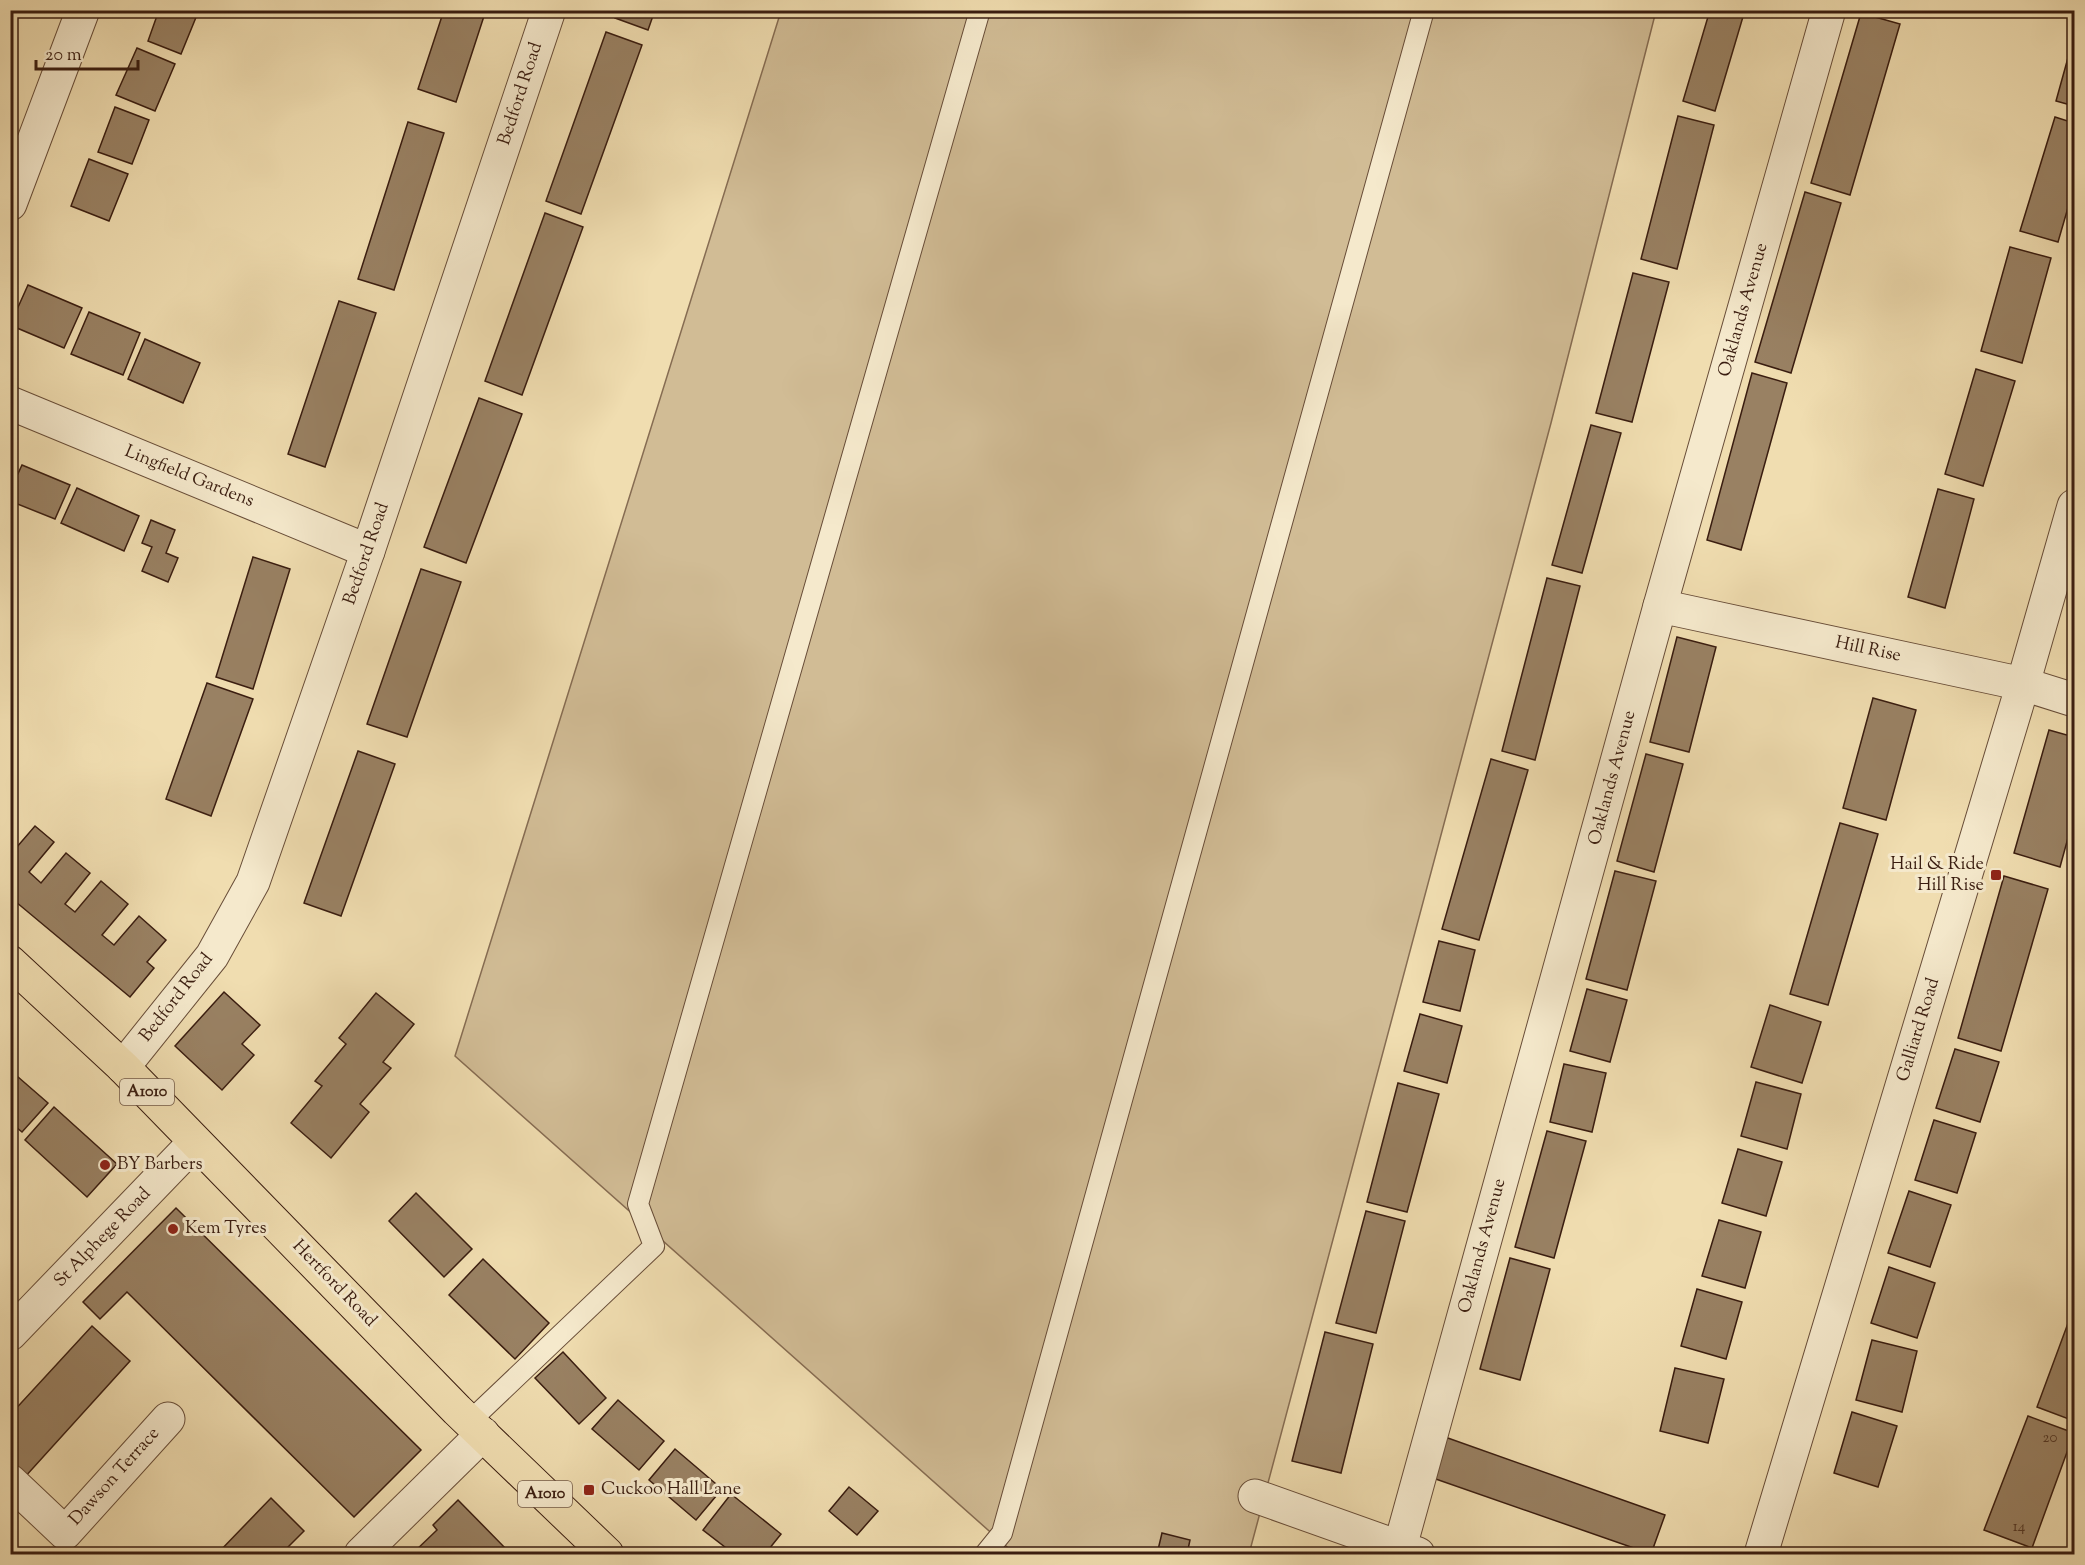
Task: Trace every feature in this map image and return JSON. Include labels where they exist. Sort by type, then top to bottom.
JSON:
[{"type":"main road","name":"Hertford Road","points":[[10,962],[123,1067],[476,1428],[607,1554]]},
{"type":"street","points":[[10,204],[82,10]]},
{"type":"street","name":"Bedford Road","points":[[123,1067],[212,956],[253,882],[368,551],[549,10]]},
{"type":"street","name":"Oaklands Avenue","points":[[1409,1551],[1660,606],[1830,10]]},
{"type":"street","name":"Lingfield Gardens","points":[[10,404],[368,551]]},
{"type":"street","name":"Galliard Road","points":[[1761,1554],[2023,684],[2074,506]]},
{"type":"street","name":"Hill Rise","points":[[1660,606],[2023,684],[2074,700]]},
{"type":"street","name":"St Alphege Road","points":[[10,1334],[195,1142]]},
{"type":"street","name":"Dawson Terrace","points":[[10,1481],[64,1533],[168,1419]]},
{"type":"street","points":[[361,1554],[476,1428]]},
{"type":"street","points":[[1255,1496],[1409,1551]]},
{"type":"lane","points":[[476,1428],[654,1246],[638,1204],[980,10]]},
{"type":"lane","points":[[984,1554],[1002,1533],[1424,10]]},
{"type":"shaded area","points":[[781,11],[1656,11],[1551,423],[1249,1554],[1015,1554],[455,1056]]},
{"type":"building","points":[[159,10],[199,10],[181,54],[148,41]]},
{"type":"building","points":[[444,10],[486,10],[456,102],[418,89]]},
{"type":"building","points":[[618,10],[655,10],[648,30],[615,18]]},
{"type":"building","points":[[1710,10],[1745,10],[1715,111],[1683,101]]},
{"type":"building","points":[[1861,13],[1900,24],[1850,195],[1811,183]]},
{"type":"building","points":[[606,32],[642,45],[581,214],[546,201]]},
{"type":"building","points":[[2074,36],[2074,106],[2056,101]]},
{"type":"building","points":[[137,48],[175,64],[155,111],[116,95]]},
{"type":"building","points":[[115,107],[149,120],[132,164],[98,152]]},
{"type":"building","points":[[1678,116],[1714,125],[1677,269],[1641,259]]},
{"type":"building","points":[[2055,117],[2074,123],[2074,187],[2058,242],[2020,231]]},
{"type":"building","points":[[408,122],[444,133],[394,290],[358,279]]},
{"type":"building","points":[[89,159],[128,174],[109,221],[71,206]]},
{"type":"building","points":[[1805,192],[1841,203],[1791,373],[1755,362]]},
{"type":"building","points":[[545,213],[583,227],[522,395],[485,381]]},
{"type":"building","points":[[2010,247],[2051,258],[2022,363],[1981,351]]},
{"type":"building","points":[[1633,273],[1669,282],[1632,422],[1596,413]]},
{"type":"building","points":[[28,285],[82,308],[64,348],[10,325]]},
{"type":"building","points":[[339,301],[376,313],[325,467],[288,454]]},
{"type":"building","points":[[89,312],[140,333],[123,375],[71,354]]},
{"type":"building","points":[[145,339],[200,363],[183,403],[128,379]]},
{"type":"building","points":[[1976,369],[2015,381],[1983,486],[1945,474]]},
{"type":"building","points":[[1752,373],[1787,383],[1741,550],[1707,540]]},
{"type":"building","points":[[479,398],[522,414],[466,563],[424,547]]},
{"type":"building","points":[[1591,425],[1621,433],[1582,573],[1552,565]]},
{"type":"building","points":[[22,465],[70,485],[55,519],[10,501],[10,491]]},
{"type":"building","points":[[77,488],[139,516],[124,551],[61,523]]},
{"type":"building","points":[[1938,489],[1974,499],[1945,608],[1908,597]]},
{"type":"building","points":[[151,520],[175,530],[166,553],[178,558],[168,582],[142,571],[152,547],[142,543]]},
{"type":"building","points":[[253,557],[290,569],[253,689],[216,677]]},
{"type":"building","points":[[421,569],[461,582],[407,737],[367,724]]},
{"type":"building","points":[[1547,578],[1580,586],[1535,760],[1502,751]]},
{"type":"building","points":[[1677,637],[1716,647],[1689,752],[1650,742]]},
{"type":"building","points":[[207,683],[253,699],[211,816],[166,799]]},
{"type":"building","points":[[1873,698],[1916,710],[1886,820],[1843,808]]},
{"type":"building","points":[[2049,730],[2074,737],[2074,816],[2060,867],[2014,853]]},
{"type":"building","points":[[358,751],[395,764],[341,916],[304,903]]},
{"type":"building","points":[[1646,754],[1683,764],[1654,872],[1617,861]]},
{"type":"building","points":[[1491,759],[1528,770],[1479,940],[1442,929]]},
{"type":"building","points":[[1840,823],[1878,834],[1828,1005],[1790,994]]},
{"type":"building","points":[[35,826],[54,842],[29,872],[41,883],[66,853],[90,873],[65,904],[75,912],[101,881],[128,904],[102,935],[114,945],[139,916],[166,940],[147,962],[154,968],[130,997],[10,897],[10,855]]},
{"type":"building","points":[[1615,871],[1656,881],[1627,990],[1586,979]]},
{"type":"building","points":[[2004,876],[2048,889],[2001,1051],[1958,1038]]},
{"type":"building","points":[[1439,941],[1475,950],[1460,1011],[1423,1002]]},
{"type":"building","points":[[1587,989],[1627,1000],[1610,1062],[1570,1051]]},
{"type":"building","points":[[224,992],[260,1025],[242,1044],[254,1055],[222,1090],[175,1046]]},
{"type":"building","points":[[376,993],[414,1024],[383,1062],[391,1068],[360,1104],[369,1112],[331,1158],[291,1123],[322,1086],[315,1081],[346,1044],[339,1038]]},
{"type":"building","points":[[1770,1005],[1821,1022],[1802,1083],[1751,1067]]},
{"type":"building","points":[[1420,1014],[1462,1026],[1447,1083],[1404,1071]]},
{"type":"building","points":[[1955,1049],[1999,1062],[1980,1122],[1936,1108]]},
{"type":"building","points":[[1564,1064],[1606,1073],[1592,1132],[1550,1122]]},
{"type":"building","points":[[10,1070],[48,1103],[22,1132],[10,1122]]},
{"type":"building","points":[[1756,1082],[1801,1094],[1787,1149],[1741,1136]]},
{"type":"building","points":[[1398,1083],[1439,1094],[1407,1212],[1367,1202]]},
{"type":"building","points":[[54,1107],[117,1164],[87,1197],[25,1140]]},
{"type":"building","points":[[1934,1120],[1976,1133],[1957,1193],[1915,1180]]},
{"type":"building","points":[[1547,1131],[1586,1141],[1554,1258],[1515,1247]]},
{"type":"building","points":[[1738,1149],[1782,1162],[1766,1216],[1722,1203]]},
{"type":"building","points":[[1909,1191],[1951,1205],[1930,1267],[1888,1253]]},
{"type":"building","points":[[416,1193],[472,1249],[444,1277],[389,1221]]},
{"type":"building","points":[[176,1208],[421,1450],[354,1517],[127,1292],[100,1319],[83,1302]]},
{"type":"building","points":[[1366,1211],[1405,1221],[1376,1333],[1336,1323]]},
{"type":"building","points":[[1719,1220],[1761,1232],[1745,1288],[1702,1276]]},
{"type":"building","points":[[1510,1258],[1550,1269],[1520,1380],[1480,1369]]},
{"type":"building","points":[[483,1259],[549,1323],[515,1359],[449,1295]]},
{"type":"building","points":[[1889,1267],[1935,1283],[1917,1338],[1871,1323]]},
{"type":"building","points":[[1697,1289],[1742,1302],[1726,1359],[1681,1346]]},
{"type":"building","points":[[2074,1307],[2074,1421],[2037,1407]]},
{"type":"building","points":[[92,1326],[130,1361],[24,1478],[10,1466],[10,1415]]},
{"type":"building","points":[[1325,1332],[1373,1344],[1341,1473],[1292,1461]]},
{"type":"building","points":[[1872,1340],[1917,1351],[1902,1412],[1856,1400]]},
{"type":"building","points":[[563,1352],[606,1398],[579,1424],[535,1378]]},
{"type":"building","points":[[1675,1368],[1724,1379],[1708,1443],[1660,1431]]},
{"type":"building","points":[[618,1400],[664,1441],[639,1470],[592,1429]]},
{"type":"building","points":[[1852,1412],[1897,1426],[1878,1487],[1834,1473]]},
{"type":"building","points":[[2028,1416],[2074,1433],[2032,1548],[1984,1530]]},
{"type":"building","points":[[1445,1437],[1665,1515],[1651,1554],[1430,1477]]},
{"type":"building","points":[[675,1449],[722,1489],[696,1520],[649,1480]]},
{"type":"building","points":[[849,1487],[878,1511],[857,1535],[829,1511]]},
{"type":"building","points":[[731,1494],[781,1534],[765,1554],[734,1554],[703,1530]]},
{"type":"building","points":[[271,1498],[304,1531],[281,1554],[217,1554]]},
{"type":"building","points":[[458,1500],[511,1554],[412,1554],[437,1530],[433,1525]]},
{"type":"building","points":[[1162,1533],[1190,1540],[1187,1554],[1157,1554]]},
{"type":"place","name":"Hail & Ride Hill Rise","points":[[1996,875]]},
{"type":"place","name":"BY Barbers","points":[[105,1165]]},
{"type":"place","name":"Kem Tyres","points":[[173,1229]]},
{"type":"place","name":"Cuckoo Hall Lane","points":[[589,1490]]}]
